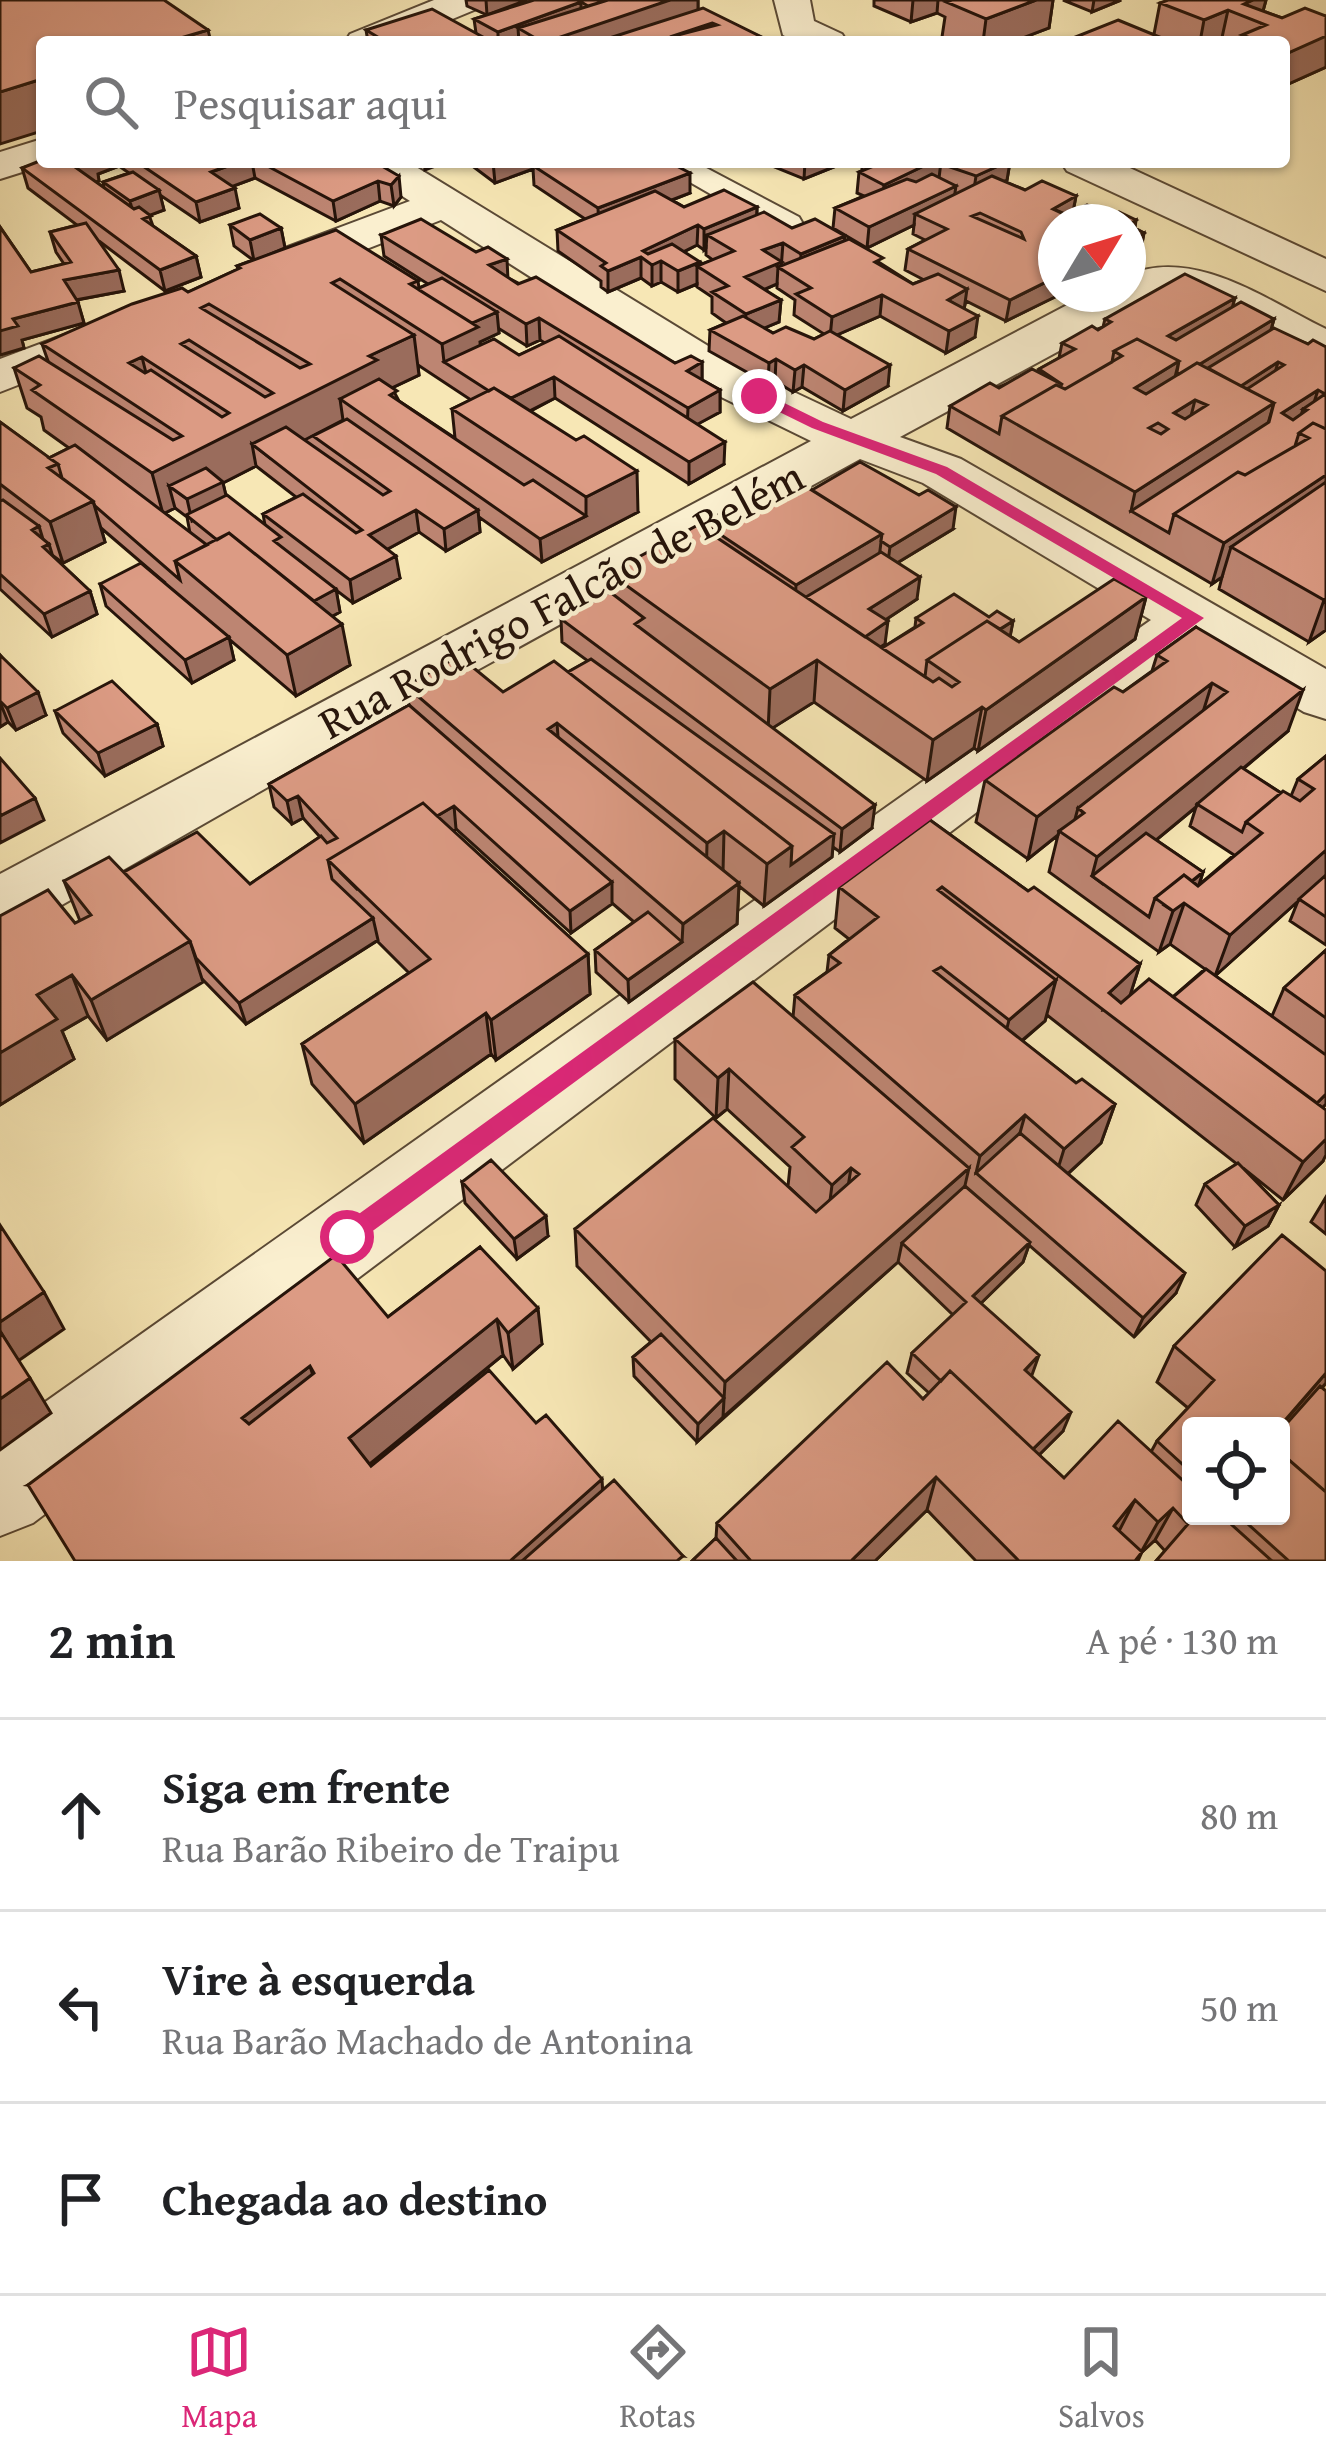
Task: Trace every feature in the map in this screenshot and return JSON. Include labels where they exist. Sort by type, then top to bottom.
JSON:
[{"type":"street","points":[[379,36],[466,0]]},
{"type":"street","points":[[793,0],[796,27],[815,36]]},
{"type":"street","points":[[0,166],[36,154]]},
{"type":"street","points":[[388,168],[731,382],[818,425],[942,471],[1326,697]]},
{"type":"street","points":[[1095,168],[1326,277]]},
{"type":"street","points":[[222,289],[446,203]]},
{"type":"street","points":[[1146,287],[1191,282],[1326,348]]},
{"type":"street","name":"Rua Rodrigo Falcão de Belém","points":[[0,907],[342,716],[1091,312]]},
{"type":"street","points":[[0,376],[141,320]]},
{"type":"street","points":[[0,1490],[1195,618]]},
{"type":"lane","points":[[411,23],[435,36]]},
{"type":"lane","points":[[682,168],[787,224]]},
{"type":"building","points":[[0,0],[164,0],[208,30],[188,36],[36,36],[36,81],[0,92]]},
{"type":"building","points":[[534,0],[608,0],[588,6],[581,2],[498,32],[474,19]]},
{"type":"building","points":[[608,0],[670,0],[564,36],[532,36],[518,28]]},
{"type":"building","points":[[1036,0],[986,19],[946,2]]},
{"type":"building","points":[[1253,0],[1244,4],[1282,18],[1305,8],[1326,16],[1326,36],[1290,52],[1290,36],[1242,35],[1266,25],[1228,10],[1204,20],[1160,3]]},
{"type":"building","points":[[703,8],[760,36],[674,36],[717,25],[712,23],[673,36],[616,36]]},
{"type":"building","points":[[432,9],[481,36],[376,36],[366,30]]},
{"type":"building","points":[[1118,20],[1157,36],[1078,36]]},
{"type":"building","points":[[36,162],[36,168],[76,168],[134,209],[139,207],[151,216],[143,219],[196,256],[160,270],[22,168]]},
{"type":"building","points":[[146,168],[222,168],[211,172],[235,188],[196,202]]},
{"type":"building","points":[[271,168],[385,168],[399,176],[391,185],[378,181],[333,201]]},
{"type":"building","points":[[537,168],[680,168],[690,173],[598,208]]},
{"type":"building","points":[[869,168],[919,168],[884,185],[859,172]]},
{"type":"building","points":[[953,168],[994,168],[976,176]]},
{"type":"building","points":[[133,172],[159,190],[130,201],[103,182]]},
{"type":"building","points":[[932,174],[956,186],[869,227],[835,208],[907,179],[916,182]]},
{"type":"building","points":[[992,176],[1025,190],[1042,181],[1076,196],[1062,204],[1038,204],[1038,286],[1010,300],[908,249],[947,229],[915,214]],"holes":[[[980,213],[1021,232],[1024,239],[972,216]]]},
{"type":"building","points":[[724,190],[757,207],[704,229],[698,225],[643,251],[648,254],[672,244],[700,262],[678,271],[641,257],[608,271],[601,266],[606,263],[557,230],[655,191],[684,207]]},
{"type":"building","points":[[764,212],[792,228],[815,219],[845,236],[801,254],[783,243],[763,250],[782,262],[745,277],[781,300],[746,314],[712,292],[728,286],[697,266],[734,251],[707,235]]},
{"type":"building","points":[[260,214],[281,228],[250,240],[230,225]]},
{"type":"building","points":[[421,219],[476,252],[488,247],[507,259],[489,265],[518,284],[536,277],[675,363],[691,356],[702,362],[687,371],[720,390],[688,408],[539,318],[526,324],[381,235]]},
{"type":"building","points":[[86,223],[119,270],[64,280],[78,302],[13,319],[18,326],[0,331],[0,227],[31,272],[71,262],[50,232]]},
{"type":"building","points":[[336,230],[418,281],[410,284],[478,327],[442,344],[340,279],[332,283],[414,335],[369,356],[377,360],[152,473],[32,390],[40,385],[14,368],[39,356],[173,440],[182,436],[42,344],[132,304],[182,288],[188,292],[240,268],[237,266]],"holes":[[[209,304],[310,364],[300,368],[201,308]],[[189,340],[273,393],[265,397],[181,344]],[[142,357],[229,413],[222,417],[151,370],[145,373],[129,363]]]},
{"type":"building","points":[[849,239],[883,258],[875,262],[913,284],[938,274],[967,289],[948,300],[978,316],[949,331],[882,295],[832,317],[796,294],[811,288],[778,267]]},
{"type":"building","points":[[1185,274],[1235,298],[1168,336],[1176,340],[1241,302],[1274,319],[1179,374],[1179,361],[1137,339],[1114,351],[1112,362],[1065,389],[1056,385],[1002,416],[999,434],[950,406],[990,383],[999,388],[1032,369],[1063,385],[1039,369],[1075,349],[1062,343],[1092,326],[1098,330],[1117,312],[1146,312],[1146,296]]},
{"type":"building","points":[[442,278],[497,312],[472,323],[419,290]]},
{"type":"building","points":[[743,316],[773,333],[786,327],[814,339],[830,331],[890,365],[845,390],[804,365],[795,370],[776,359],[769,363],[710,330]]},
{"type":"building","points":[[1274,328],[1308,344],[1313,340],[1326,347],[1326,429],[1313,423],[1299,433],[1295,446],[1245,475],[1238,472],[1174,514],[1169,533],[1131,511],[1269,422],[1274,403],[1247,389],[1284,365],[1278,362],[1241,386],[1208,368]],"holes":[[[1318,390],[1325,394],[1293,420],[1282,413]]]},
{"type":"building","points":[[559,336],[725,442],[689,462],[554,377],[511,398],[494,388],[489,391],[444,362],[494,339],[519,355]]},
{"type":"building","points":[[1137,339],[1179,361],[1135,388],[1146,394],[1197,363],[1274,403],[1135,492],[1002,416],[1056,385],[1065,389],[1122,356],[1114,351]],"holes":[[[1195,400],[1207,405],[1185,419],[1174,413]],[[1158,423],[1168,429],[1161,434],[1149,428]]]},
{"type":"building","points":[[379,379],[397,391],[390,395],[524,485],[533,480],[586,516],[540,539],[340,399]]},
{"type":"building","points":[[494,388],[576,440],[584,436],[637,471],[586,497],[452,409]]},
{"type":"building","points":[[347,419],[478,510],[444,529],[416,510],[369,535],[396,556],[350,580],[263,514],[303,494],[356,533],[362,530],[252,444],[286,427],[383,495],[390,491],[313,436]]},
{"type":"building","points":[[0,422],[58,464],[48,468],[93,501],[50,522],[0,484]]},
{"type":"building","points":[[1313,423],[1326,429],[1326,475],[1224,543],[1174,514],[1238,472],[1245,475],[1309,438],[1299,433]]},
{"type":"building","points":[[75,445],[207,545],[175,561],[180,580],[62,478],[58,464],[49,458]]},
{"type":"building","points":[[860,462],[919,495],[928,490],[956,507],[890,547],[881,541],[882,534],[812,490]]},
{"type":"building","points":[[206,468],[223,482],[187,499],[169,486]]},
{"type":"building","points":[[789,476],[882,534],[796,585],[703,523]]},
{"type":"building","points":[[1326,482],[1326,599],[1324,600],[1231,547]]},
{"type":"building","points":[[227,495],[281,537],[274,541],[336,589],[314,601],[229,533],[217,540],[186,515]]},
{"type":"building","points":[[3,500],[39,526],[32,530],[49,544],[43,547],[90,591],[44,614],[0,574]]},
{"type":"building","points":[[698,525],[933,682],[939,678],[952,687],[959,682],[927,660],[987,621],[1019,642],[1114,579],[1146,597],[986,710],[982,707],[933,740],[817,660],[770,689],[609,573]]},
{"type":"building","points":[[229,533],[342,624],[287,655],[175,561]]},
{"type":"building","points":[[881,552],[920,577],[869,609],[888,621],[865,637],[806,597]]},
{"type":"building","points":[[141,563],[229,637],[185,660],[100,584]]},
{"type":"building","points":[[610,592],[644,618],[635,624],[875,805],[842,829],[561,619]]},
{"type":"building","points":[[954,594],[989,617],[997,611],[1013,621],[1000,629],[987,621],[927,660],[925,677],[882,648],[923,623],[916,618]]},
{"type":"building","points":[[1196,627],[1303,690],[1097,857],[1059,831],[1084,813],[1078,808],[1227,692],[1212,683],[1037,817],[985,780],[1114,687],[1123,692],[1167,661],[1157,655]]},
{"type":"building","points":[[0,655],[38,692],[7,708],[0,701]]},
{"type":"building","points":[[459,656],[503,692],[554,661],[792,846],[767,864],[724,831],[707,843],[557,723],[548,729],[739,883],[683,924],[406,686]]},
{"type":"building","points":[[591,659],[834,834],[791,865],[792,846],[568,672]]},
{"type":"building","points":[[112,681],[157,724],[98,753],[55,711]]},
{"type":"building","points":[[409,705],[612,882],[570,911],[454,806],[437,816],[423,803],[328,860],[332,879],[373,918],[239,1003],[196,958],[190,941],[124,872],[197,832],[250,884],[321,836],[327,843],[337,838],[298,796],[287,801],[269,784]]},
{"type":"building","points":[[1326,756],[1326,850],[1230,935],[1184,903],[1173,911],[1155,898],[1184,875],[1198,886],[1262,833],[1246,822],[1283,791],[1300,801],[1314,789],[1298,779]]},
{"type":"building","points":[[0,758],[35,798],[0,816]]},
{"type":"building","points":[[1241,767],[1281,793],[1246,822],[1242,832],[1197,804]]},
{"type":"building","points":[[423,803],[588,954],[491,1020],[486,1013],[355,1104],[302,1044],[430,959],[328,860]]},
{"type":"building","points":[[930,820],[1140,964],[1109,993],[1121,1003],[1149,979],[1326,1110],[1326,1139],[1303,1162],[942,887],[938,890],[1056,980],[1009,1020],[941,967],[934,971],[1076,1083],[1082,1079],[1115,1104],[1064,1149],[1025,1115],[980,1156],[795,995],[840,963],[829,955],[878,917],[839,887]]},
{"type":"building","points":[[1146,833],[1203,872],[1192,881],[1184,875],[1155,898],[1149,917],[1092,876]]},
{"type":"building","points":[[109,857],[190,941],[91,1000],[72,975],[37,995],[57,1019],[0,1053],[0,916],[48,890],[75,923],[91,915],[64,881]]},
{"type":"building","points":[[1326,875],[1326,917],[1299,899]]},
{"type":"building","points":[[648,912],[682,942],[628,980],[595,950]]},
{"type":"building","points":[[1326,950],[1326,1018],[1284,988]]},
{"type":"building","points":[[1206,969],[1326,1055],[1326,1094],[1317,1103],[1173,997]]},
{"type":"building","points":[[753,982],[969,1168],[725,1382],[575,1229],[713,1118],[816,1212],[859,1174],[851,1168],[832,1185],[792,1147],[804,1137],[729,1069],[718,1078],[675,1039]]},
{"type":"building","points":[[1020,1133],[1185,1273],[1143,1318],[976,1173]]},
{"type":"building","points":[[491,1160],[546,1216],[514,1239],[462,1182]]},
{"type":"building","points":[[1238,1163],[1279,1205],[1245,1226],[1205,1184]]},
{"type":"building","points":[[965,1186],[1030,1242],[973,1296],[1039,1355],[1025,1370],[1071,1412],[1033,1449],[950,1371],[941,1381],[912,1353],[966,1302],[902,1243]]},
{"type":"building","points":[[0,1225],[44,1292],[0,1322]]},
{"type":"building","points":[[1282,1235],[1326,1271],[1326,1373],[1288,1417],[1182,1417],[1182,1464],[1157,1441],[1214,1380],[1174,1346]]},
{"type":"building","points":[[480,1247],[538,1308],[508,1333],[497,1319],[349,1438],[371,1466],[489,1370],[536,1423],[546,1415],[602,1479],[510,1561],[75,1561],[28,1485],[336,1255],[388,1317]],"holes":[[[310,1366],[314,1373],[249,1424],[242,1418]]]},
{"type":"building","points":[[0,1331],[30,1378],[0,1399]]},
{"type":"building","points":[[661,1334],[724,1398],[698,1424],[633,1357]]},
{"type":"building","points":[[887,1362],[923,1399],[950,1371],[1064,1478],[1118,1421],[1182,1480],[1182,1518],[1173,1508],[1158,1522],[1135,1500],[1114,1526],[1142,1552],[1135,1561],[1019,1561],[936,1477],[851,1561],[751,1561],[717,1523]]},
{"type":"building","points":[[1320,1386],[1326,1391],[1326,1492],[1290,1461],[1290,1420]]},
{"type":"building","points":[[1290,1461],[1326,1492],[1326,1561],[1289,1561],[1249,1525],[1290,1525]]},
{"type":"building","points":[[614,1480],[683,1556],[677,1561],[522,1561]]},
{"type":"building","points":[[1187,1525],[1232,1525],[1272,1561],[1156,1561]]},
{"type":"building","points":[[716,1538],[737,1561],[692,1561]]},
{"type":"route","points":[[347,1237],[1195,618],[942,471],[818,425],[759,396]]}]
